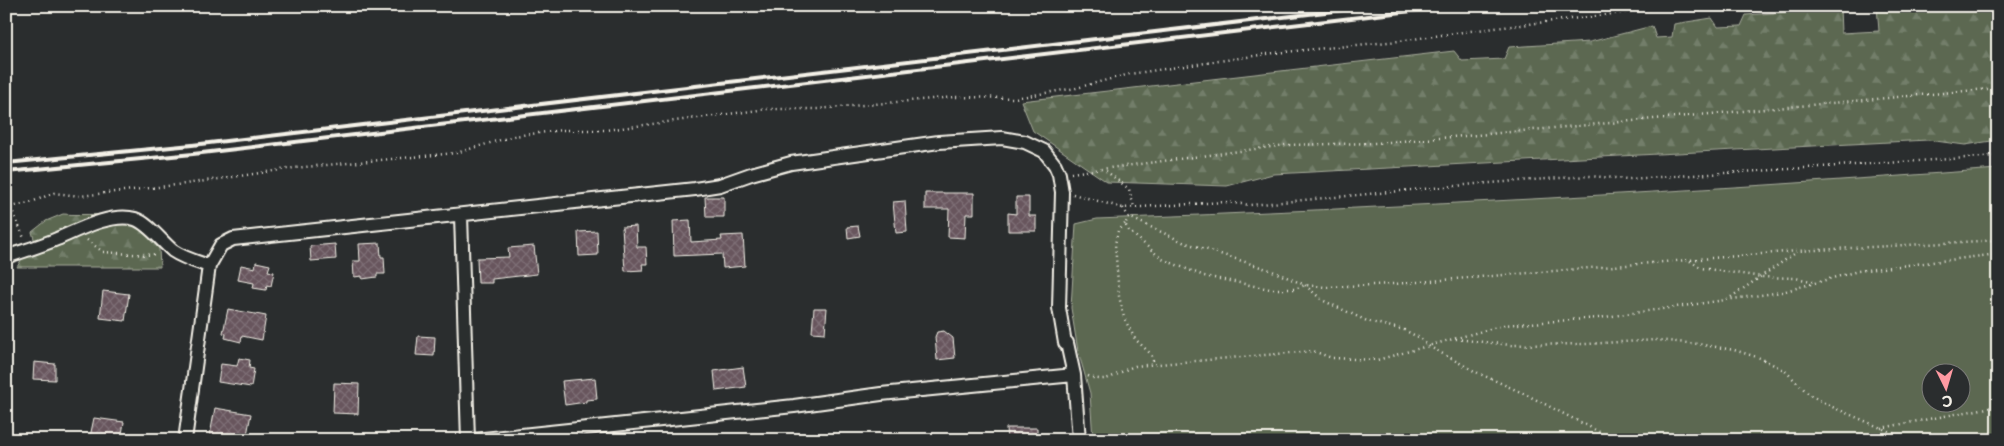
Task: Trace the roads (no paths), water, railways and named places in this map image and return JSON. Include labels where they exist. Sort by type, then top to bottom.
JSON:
[{"type":"street","points":[[185,440],[209,266],[221,245],[234,239],[695,190],[720,185],[751,174],[791,164],[948,142],[1002,138],[1025,142],[1044,151],[1055,165],[1059,174],[1062,192],[1060,308],[1065,343],[1067,343],[1074,375],[1079,440]]},
{"type":"street","points":[[462,214],[468,440]]},
{"type":"street","points":[[6,257],[58,239],[73,230],[117,219],[134,219],[142,223],[174,252],[209,266]]},
{"type":"street","points":[[474,440],[794,406],[890,393],[1074,375]]},
{"type":"railway","points":[[6,163],[192,145],[1377,6]]},
{"type":"railway","points":[[6,172],[193,154],[1454,6]]}]
